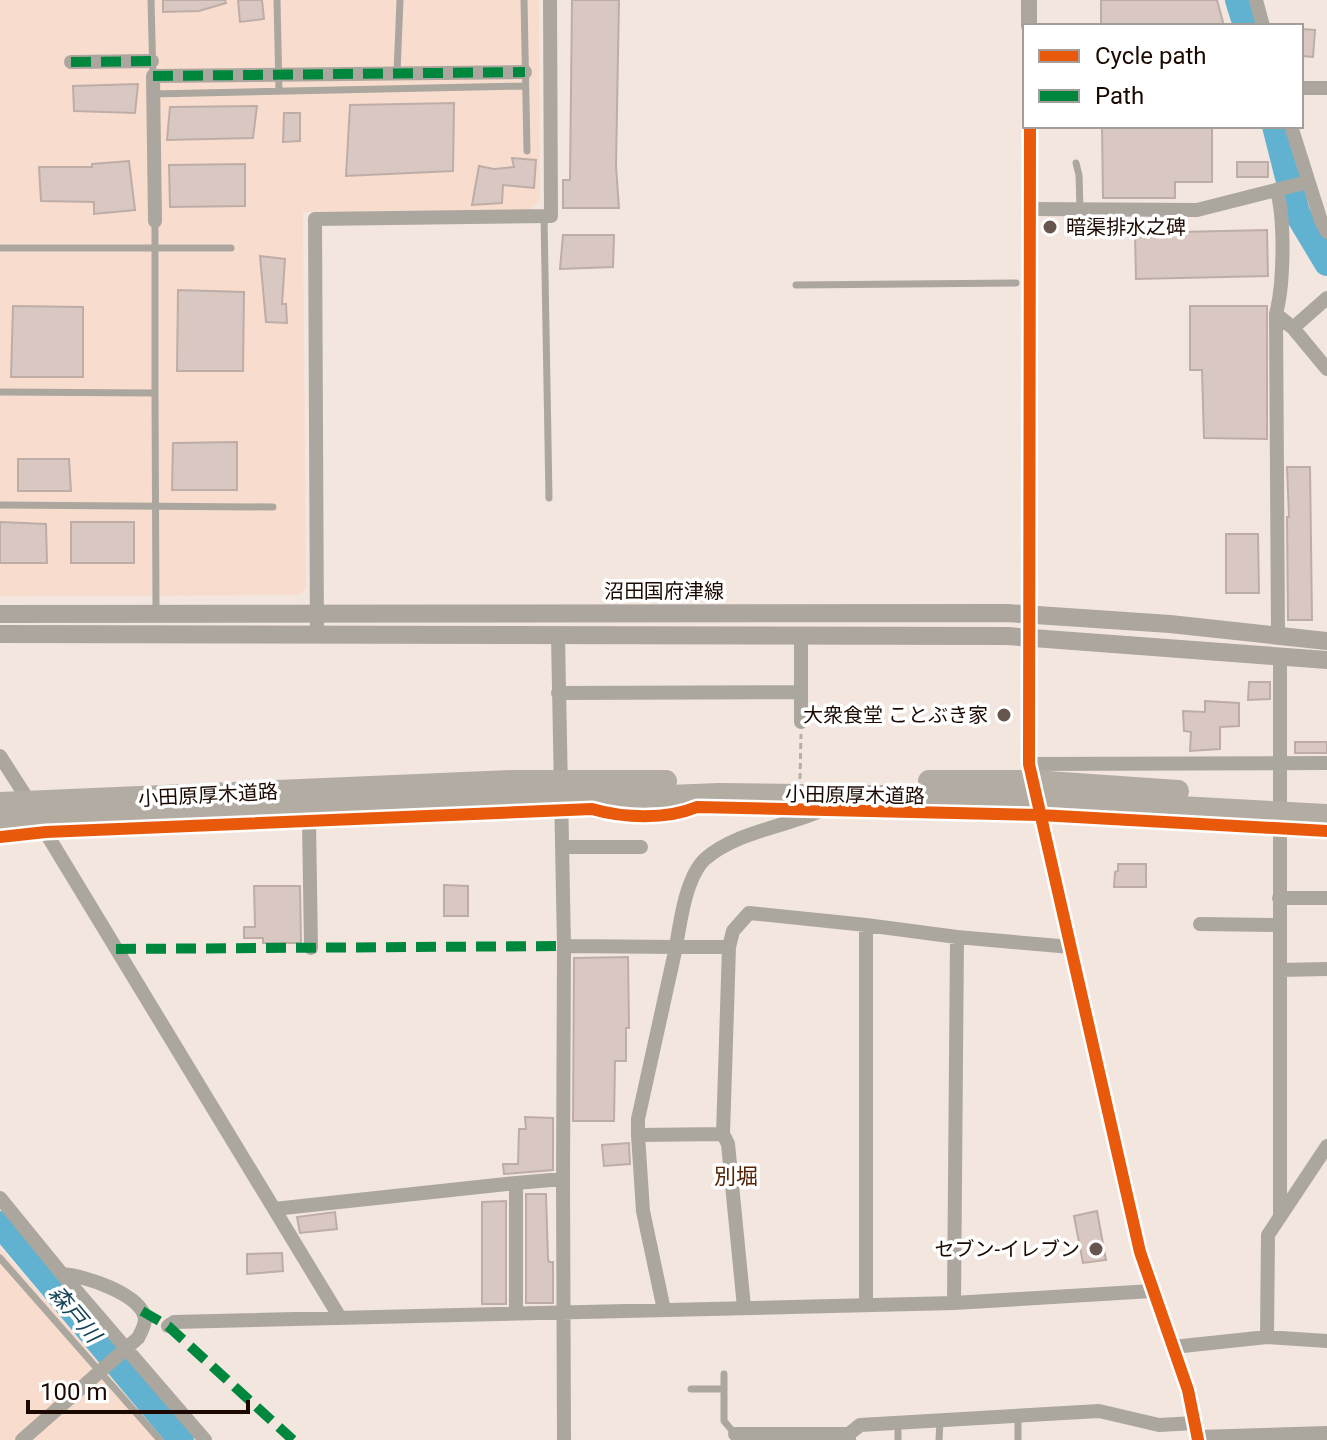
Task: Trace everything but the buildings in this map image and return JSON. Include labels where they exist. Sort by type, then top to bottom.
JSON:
[{"type":"highway","name":"小田原厚木道路","points":[[0,803],[512,781],[1033,781],[1327,801]]},
{"type":"highway","name":"小田原厚木道路","points":[[0,822],[719,794],[1014,798],[1327,815]]},
{"type":"main road","name":"沼田国府津線","points":[[0,614],[1029,614],[1170,624],[1327,641]]},
{"type":"main road","points":[[0,634],[1029,637],[1327,660]]},
{"type":"street","points":[[317,635],[315,219],[551,216],[550,0]]},
{"type":"street","points":[[1029,0],[1029,24]]},
{"type":"street","points":[[1256,0],[1262,24]]},
{"type":"street","points":[[71,62],[279,83],[525,79]]},
{"type":"street","points":[[152,68],[155,221]]},
{"type":"street","points":[[1303,88],[1327,88]]},
{"type":"street","points":[[1030,128],[1029,764],[1140,1252],[1188,1390],[1197,1434]]},
{"type":"street","points":[[1292,128],[1327,232]]},
{"type":"street","points":[[1031,209],[1197,210],[1308,182]]},
{"type":"street","points":[[1277,191],[1282,209],[1280,299],[1276,314],[1278,636]]},
{"type":"street","points":[[1293,328],[1327,298]]},
{"type":"street","points":[[1276,314],[1293,328],[1327,369]]},
{"type":"street","points":[[558,636],[564,847],[564,1440]]},
{"type":"street","points":[[801,636],[801,722]]},
{"type":"street","points":[[1280,656],[1280,1217]]},
{"type":"street","points":[[558,693],[801,692]]},
{"type":"street","points":[[0,756],[339,1316]]},
{"type":"street","points":[[1029,764],[1327,763]]},
{"type":"street","points":[[0,837],[46,832],[592,809],[613,815],[681,814],[697,807],[1040,815],[1327,831]]},
{"type":"street","points":[[664,1310],[643,1211],[638,1119],[685,901],[703,861],[735,842],[824,809]]},
{"type":"street","points":[[309,822],[311,948]]},
{"type":"street","points":[[564,847],[641,847]]},
{"type":"street","points":[[1279,898],[1327,898]]},
{"type":"street","points":[[744,1307],[728,1144],[723,1134],[729,947],[733,931],[749,913],[1071,947]]},
{"type":"street","points":[[1200,924],[1279,925]]},
{"type":"street","points":[[866,925],[866,1304]]},
{"type":"street","points":[[954,1303],[957,937]]},
{"type":"street","points":[[564,946],[729,947]]},
{"type":"street","points":[[1280,970],[1327,969]]},
{"type":"street","points":[[638,1135],[723,1134]]},
{"type":"street","points":[[1267,1337],[1268,1235],[1327,1146]]},
{"type":"street","points":[[274,1209],[563,1179]]},
{"type":"street","points":[[516,1183],[516,1313]]},
{"type":"street","points":[[0,1198],[205,1440]]},
{"type":"street","points":[[22,1440],[138,1338],[145,1319],[131,1300],[92,1279],[62,1274]]},
{"type":"street","points":[[168,1326],[174,1322],[339,1316],[954,1303],[1152,1291]]},
{"type":"street","points":[[1173,1347],[1267,1337],[1327,1341]]},
{"type":"street","points":[[735,1434],[849,1437],[860,1425],[1099,1411],[1197,1434],[1327,1433]]},
{"type":"lane","points":[[151,0],[156,613]]},
{"type":"lane","points":[[153,94],[279,83],[277,0]]},
{"type":"lane","points":[[397,80],[400,0]]},
{"type":"lane","points":[[524,0],[527,151]]},
{"type":"lane","points":[[1076,163],[1080,209]]},
{"type":"lane","points":[[544,216],[549,498]]},
{"type":"lane","points":[[0,248],[231,248]]},
{"type":"lane","points":[[796,285],[1016,283]]},
{"type":"lane","points":[[0,392],[155,393]]},
{"type":"lane","points":[[0,505],[273,507]]},
{"type":"lane","points":[[0,1258],[160,1440]]},
{"type":"lane","points":[[724,1374],[724,1421],[735,1434]]},
{"type":"lane","points":[[691,1389],[724,1389]]},
{"type":"lane","points":[[1018,1416],[1018,1440]]},
{"type":"lane","points":[[939,1440],[940,1421]]},
{"type":"lane","points":[[898,1424],[898,1440]]},
{"type":"path","points":[[800,779],[801,722]]},
{"type":"shaded area","points":[[0,0],[539,0],[540,200],[529,211],[303,212],[306,588],[299,595],[0,596]]},
{"type":"shaded area","points":[[0,1248],[80,1340],[167,1440],[0,1440]]},
{"type":"waterway","points":[[1238,0],[1245,24]]},
{"type":"waterway","points":[[1276,128],[1297,213],[1327,263]]},
{"type":"waterway","name":"森戸川","points":[[0,1224],[181,1440]]},
{"type":"marked path","points":[[71,62],[152,61]]},
{"type":"marked path","points":[[153,76],[525,72]]},
{"type":"marked path","points":[[116,949],[564,946]]},
{"type":"marked path","points":[[142,1311],[168,1326],[293,1440]]},
{"type":"cycle path","points":[[1030,128],[1029,764],[1140,1252],[1188,1390],[1198,1440]]},
{"type":"cycle path","points":[[0,837],[46,832],[592,809],[631,816],[658,816],[697,807],[1040,815],[1327,831]]},
{"type":"place","name":"暗渠排水之碑","points":[[1050,227]]},
{"type":"place","name":"大衆食堂 ことぶき家","points":[[1004,715]]},
{"type":"place","name":"セブン-イレブン","points":[[1096,1249]]},
{"type":"district","name":"別堀","points":[[736,1176]]}]
